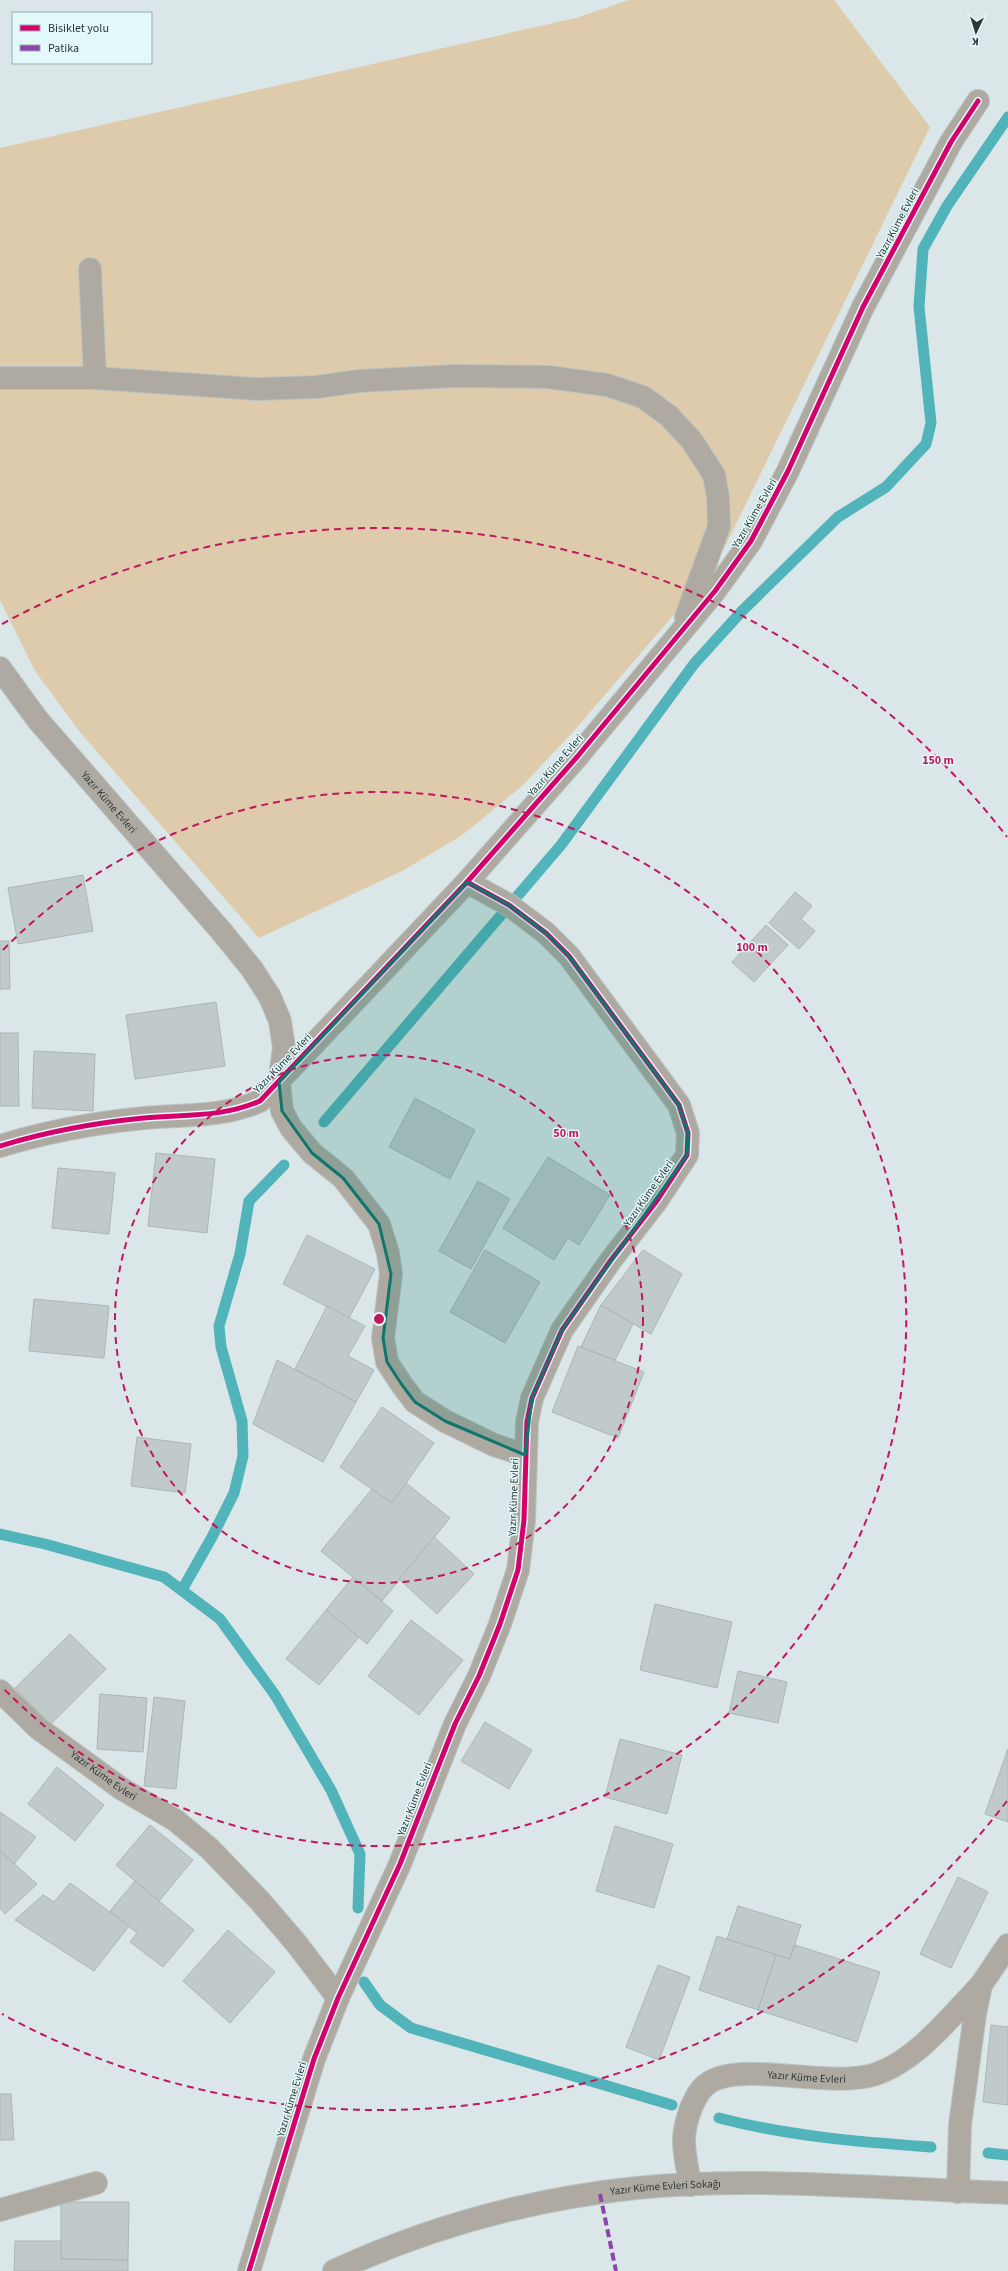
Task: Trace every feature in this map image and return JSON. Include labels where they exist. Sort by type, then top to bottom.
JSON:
[{"type":"street","name":"Yazır Küme Evleri","points":[[0,1146],[80,1125],[146,1118],[208,1115],[240,1110],[260,1101],[467,882],[636,687],[715,591],[751,541],[788,471],[863,307],[951,142],[978,101]]},
{"type":"street","points":[[90,269],[95,378]]},
{"type":"street","points":[[0,378],[95,378],[257,389],[317,387],[359,381],[454,376],[548,377],[607,385],[643,397],[669,416],[692,441],[714,475],[718,497],[719,526],[681,631]]},
{"type":"street","name":"Yazır Küme Evleri","points":[[0,668],[37,719],[252,969],[270,997],[280,1021],[284,1048],[279,1082],[282,1111],[291,1128],[312,1153],[343,1178],[365,1204],[379,1224],[388,1253],[391,1274],[383,1338],[387,1362],[402,1385],[415,1402],[445,1421],[494,1445],[525,1455]]},
{"type":"street","name":"Yazır Küme Evleri","points":[[249,2271],[314,2059],[338,1998],[400,1864],[450,1737],[479,1676],[500,1624],[518,1570],[524,1520],[527,1422],[532,1398],[562,1330],[611,1260],[656,1202],[686,1155],[688,1133],[679,1106],[569,956],[546,933],[509,904],[467,882]]},
{"type":"street","name":"Yazır Küme Evleri","points":[[0,1691],[38,1728],[122,1788],[175,1820],[209,1848],[275,1919],[338,1998]]},
{"type":"street","name":"Yazır Küme Evleri","points":[[690,2185],[684,2141],[685,2124],[698,2092],[711,2081],[737,2074],[814,2079],[852,2078],[874,2075],[896,2066],[914,2053],[982,1985],[1008,1945]]},
{"type":"street","name":"Yazır Küme Evleri","points":[[958,2192],[960,2125],[974,2014],[982,1985]]},
{"type":"street","points":[[0,2210],[96,2183]]},
{"type":"street","name":"Yazır Küme Evleri Sokağı","points":[[334,2271],[376,2252],[434,2232],[508,2210],[569,2198],[636,2188],[690,2185],[774,2184],[1008,2194]]},
{"type":"highlighted area","points":[[467,882],[509,905],[546,933],[569,956],[679,1105],[688,1133],[687,1155],[562,1330],[532,1398],[525,1455],[445,1421],[415,1402],[402,1385],[387,1362],[383,1338],[391,1274],[379,1224],[343,1178],[312,1153],[282,1111],[279,1082]]},
{"type":"shaded area","points":[[629,0],[834,0],[930,127],[715,567],[572,733],[521,787],[461,836],[404,870],[259,938],[80,732],[35,671],[0,600],[0,148],[576,18]]},
{"type":"building","points":[[83,875],[93,931],[18,944],[8,888]]},
{"type":"building","points":[[795,892],[812,906],[801,919],[815,931],[799,949],[769,923]]},
{"type":"building","points":[[766,925],[788,945],[754,982],[732,962]]},
{"type":"building","points":[[0,941],[9,941],[10,989],[0,989]]},
{"type":"building","points":[[216,1002],[225,1066],[135,1079],[126,1015]]},
{"type":"building","points":[[0,1033],[18,1033],[19,1106],[0,1106]]},
{"type":"building","points":[[34,1051],[95,1054],[93,1111],[32,1108]]},
{"type":"building","points":[[415,1098],[475,1130],[450,1179],[389,1147]]},
{"type":"building","points":[[156,1153],[215,1159],[207,1233],[148,1226]]},
{"type":"building","points":[[548,1157],[610,1195],[579,1245],[568,1238],[554,1260],[503,1228]]},
{"type":"building","points":[[58,1168],[115,1173],[109,1234],[52,1228]]},
{"type":"building","points":[[478,1181],[510,1199],[471,1269],[439,1251]]},
{"type":"building","points":[[307,1235],[375,1269],[349,1318],[283,1284]]},
{"type":"building","points":[[485,1250],[540,1282],[505,1343],[450,1312]]},
{"type":"building","points":[[643,1250],[682,1274],[651,1334],[601,1305]]},
{"type":"building","points":[[34,1299],[109,1306],[104,1358],[29,1351]]},
{"type":"building","points":[[601,1305],[633,1324],[615,1360],[581,1347]]},
{"type":"building","points":[[327,1306],[365,1326],[348,1356],[374,1370],[356,1402],[295,1369]]},
{"type":"building","points":[[578,1346],[644,1372],[618,1438],[552,1412]]},
{"type":"building","points":[[277,1360],[356,1402],[323,1462],[253,1424]]},
{"type":"building","points":[[382,1407],[434,1443],[392,1503],[340,1467]]},
{"type":"building","points":[[137,1437],[191,1444],[185,1493],[131,1486]]},
{"type":"building","points":[[406,1483],[450,1518],[382,1601],[321,1551],[372,1489],[392,1503]]},
{"type":"building","points":[[434,1537],[474,1574],[437,1614],[399,1579]]},
{"type":"building","points":[[353,1577],[393,1611],[367,1644],[326,1610]]},
{"type":"building","points":[[655,1604],[732,1622],[717,1688],[640,1670]]},
{"type":"building","points":[[326,1610],[359,1637],[319,1685],[286,1659]]},
{"type":"building","points":[[411,1620],[463,1660],[419,1715],[368,1676]]},
{"type":"building","points":[[70,1634],[106,1669],[51,1724],[15,1688]]},
{"type":"building","points":[[738,1671],[787,1682],[778,1723],[729,1713]]},
{"type":"building","points":[[100,1694],[147,1698],[143,1752],[97,1749]]},
{"type":"building","points":[[154,1697],[185,1701],[176,1789],[144,1786]]},
{"type":"building","points":[[485,1722],[532,1750],[509,1789],[461,1761]]},
{"type":"building","points":[[620,1739],[682,1755],[667,1814],[605,1797]]},
{"type":"building","points":[[1008,1749],[1008,1822],[985,1814]]},
{"type":"building","points":[[57,1767],[104,1805],[75,1841],[28,1804]]},
{"type":"building","points":[[0,1812],[36,1837],[14,1864],[0,1851]]},
{"type":"building","points":[[150,1825],[193,1860],[159,1901],[116,1865]]},
{"type":"building","points":[[615,1826],[673,1844],[654,1908],[596,1891]]},
{"type":"building","points":[[0,1851],[37,1884],[5,1914],[0,1908]]},
{"type":"building","points":[[958,1877],[988,1892],[951,1968],[920,1954]]},
{"type":"building","points":[[135,1881],[194,1930],[163,1967],[130,1942],[137,1933],[110,1911]]},
{"type":"building","points":[[70,1883],[129,1926],[94,1971],[15,1920],[43,1895],[54,1902]]},
{"type":"building","points":[[738,1906],[801,1925],[790,1959],[727,1939]]},
{"type":"building","points":[[228,1930],[275,1972],[230,2023],[183,1981]]},
{"type":"building","points":[[717,1936],[776,1955],[758,2010],[699,1990]]},
{"type":"building","points":[[795,1945],[880,1972],[857,2042],[758,2010],[776,1955],[790,1959]]},
{"type":"building","points":[[658,1965],[690,1977],[659,2060],[626,2047]]},
{"type":"building","points":[[991,2025],[1008,2027],[1008,2105],[983,2102]]},
{"type":"building","points":[[0,2094],[11,2094],[14,2140],[0,2140]]},
{"type":"building","points":[[61,2202],[129,2202],[128,2260],[61,2259]]},
{"type":"building","points":[[15,2241],[61,2241],[61,2259],[128,2260],[128,2271],[14,2271]]},
{"type":"waterway","points":[[324,1122],[561,845],[694,664],[742,611],[838,517],[886,487],[926,444],[931,423],[919,307],[923,249],[947,206],[1008,117]]},
{"type":"waterway","points":[[182,1590],[212,1537],[234,1493],[243,1456],[242,1421],[221,1347],[219,1326],[240,1254],[249,1201],[284,1165]]},
{"type":"waterway","points":[[0,1534],[45,1544],[164,1577],[220,1619],[275,1695],[331,1790],[360,1854],[358,1908]]},
{"type":"waterway","points":[[364,1982],[380,2005],[411,2028],[672,2105]]},
{"type":"waterway","points":[[719,2118],[797,2134],[877,2143],[931,2147]]},
{"type":"waterway","points":[[988,2153],[1008,2155]]},
{"type":"marked path","points":[[600,2194],[616,2271]]},
{"type":"cycle path","points":[[0,1146],[36,1136],[89,1125],[144,1118],[217,1113],[260,1101],[467,882],[577,757],[715,591],[751,541],[788,471],[863,307],[951,142],[978,101]]},
{"type":"cycle path","points":[[249,2271],[314,2059],[338,1998],[400,1864],[455,1724],[479,1676],[500,1624],[518,1570],[524,1520],[527,1422],[532,1398],[562,1330],[611,1260],[656,1202],[687,1155],[688,1133],[679,1105],[569,956],[546,933],[509,905],[467,882]]}]
